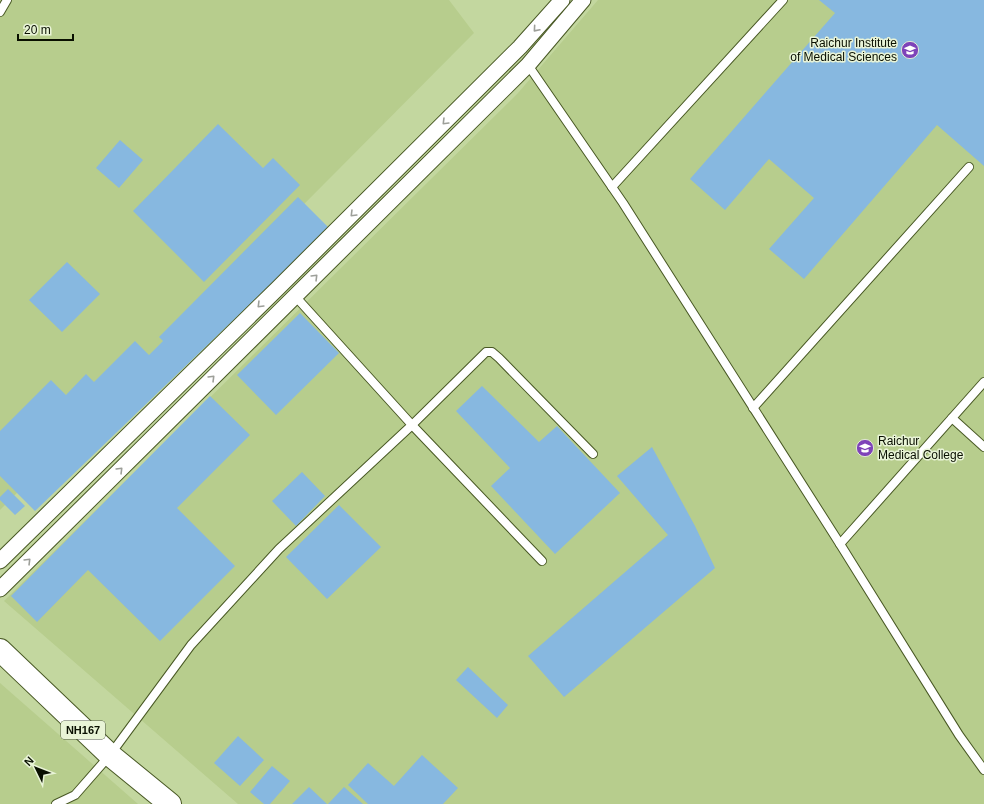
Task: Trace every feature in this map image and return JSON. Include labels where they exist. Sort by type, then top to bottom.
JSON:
[{"type":"highway","name":"NH167","points":[[0,650],[110,755],[170,804]]},
{"type":"street","points":[[0,561],[514,53],[562,0]]},
{"type":"street","points":[[0,589],[528,64],[583,0]]},
{"type":"lane","points":[[0,12],[6,0]]},
{"type":"lane","points":[[612,187],[783,0]]},
{"type":"lane","points":[[528,64],[612,187],[840,544],[959,735],[984,770]]},
{"type":"lane","points":[[753,408],[969,167]]},
{"type":"lane","points":[[295,296],[412,425],[542,561]]},
{"type":"lane","points":[[56,804],[75,795],[110,755],[191,645],[279,549],[412,425],[486,352],[492,352],[593,454]]},
{"type":"lane","points":[[840,544],[984,382]]},
{"type":"lane","points":[[952,418],[984,447]]},
{"type":"shaded area","points":[[0,0],[449,0],[474,33],[0,510]]},
{"type":"shaded area","points":[[598,0],[984,0],[984,804],[238,804],[4,601],[518,93]]},
{"type":"shaded area","points":[[0,683],[138,804],[0,804]]},
{"type":"building","points":[[819,0],[984,0],[984,166],[937,125],[804,279],[769,249],[814,198],[769,159],[725,210],[690,179],[835,13]]},
{"type":"building","points":[[218,124],[263,168],[273,158],[300,185],[204,282],[133,211]]},
{"type":"building","points":[[120,140],[143,160],[119,188],[96,168]]},
{"type":"building","points":[[298,197],[329,228],[35,511],[0,476],[0,431],[51,380],[66,395],[86,374],[94,382],[135,341],[149,355],[163,341],[159,337]]},
{"type":"building","points":[[67,262],[100,294],[62,332],[29,300]]},
{"type":"building","points":[[300,313],[339,353],[276,415],[237,375]]},
{"type":"building","points":[[482,386],[539,442],[557,426],[620,493],[555,554],[491,486],[510,468],[456,411]]},
{"type":"building","points":[[210,396],[250,435],[177,508],[235,566],[160,641],[88,570],[37,622],[11,596]]},
{"type":"building","points":[[652,447],[695,526],[715,568],[564,697],[528,656],[668,535],[617,476]]},
{"type":"building","points":[[302,472],[325,496],[296,526],[272,501]]},
{"type":"building","points":[[8,489],[25,506],[15,515],[0,500],[0,497]]},
{"type":"building","points":[[339,505],[381,547],[327,599],[286,557]]},
{"type":"building","points":[[468,667],[508,705],[497,718],[456,680]]},
{"type":"building","points":[[238,736],[264,760],[240,786],[214,763]]},
{"type":"building","points":[[422,755],[458,788],[443,804],[368,804],[348,785],[368,763],[394,786]]},
{"type":"building","points":[[272,766],[290,781],[270,804],[264,804],[250,792]]},
{"type":"building","points":[[309,787],[327,804],[292,804]]},
{"type":"building","points":[[344,787],[363,804],[328,804]]},
{"type":"place","name":"Raichur Institute of Medical Sciences","points":[[910,50]]},
{"type":"place","name":"Raichur Medical College","points":[[865,448]]}]
